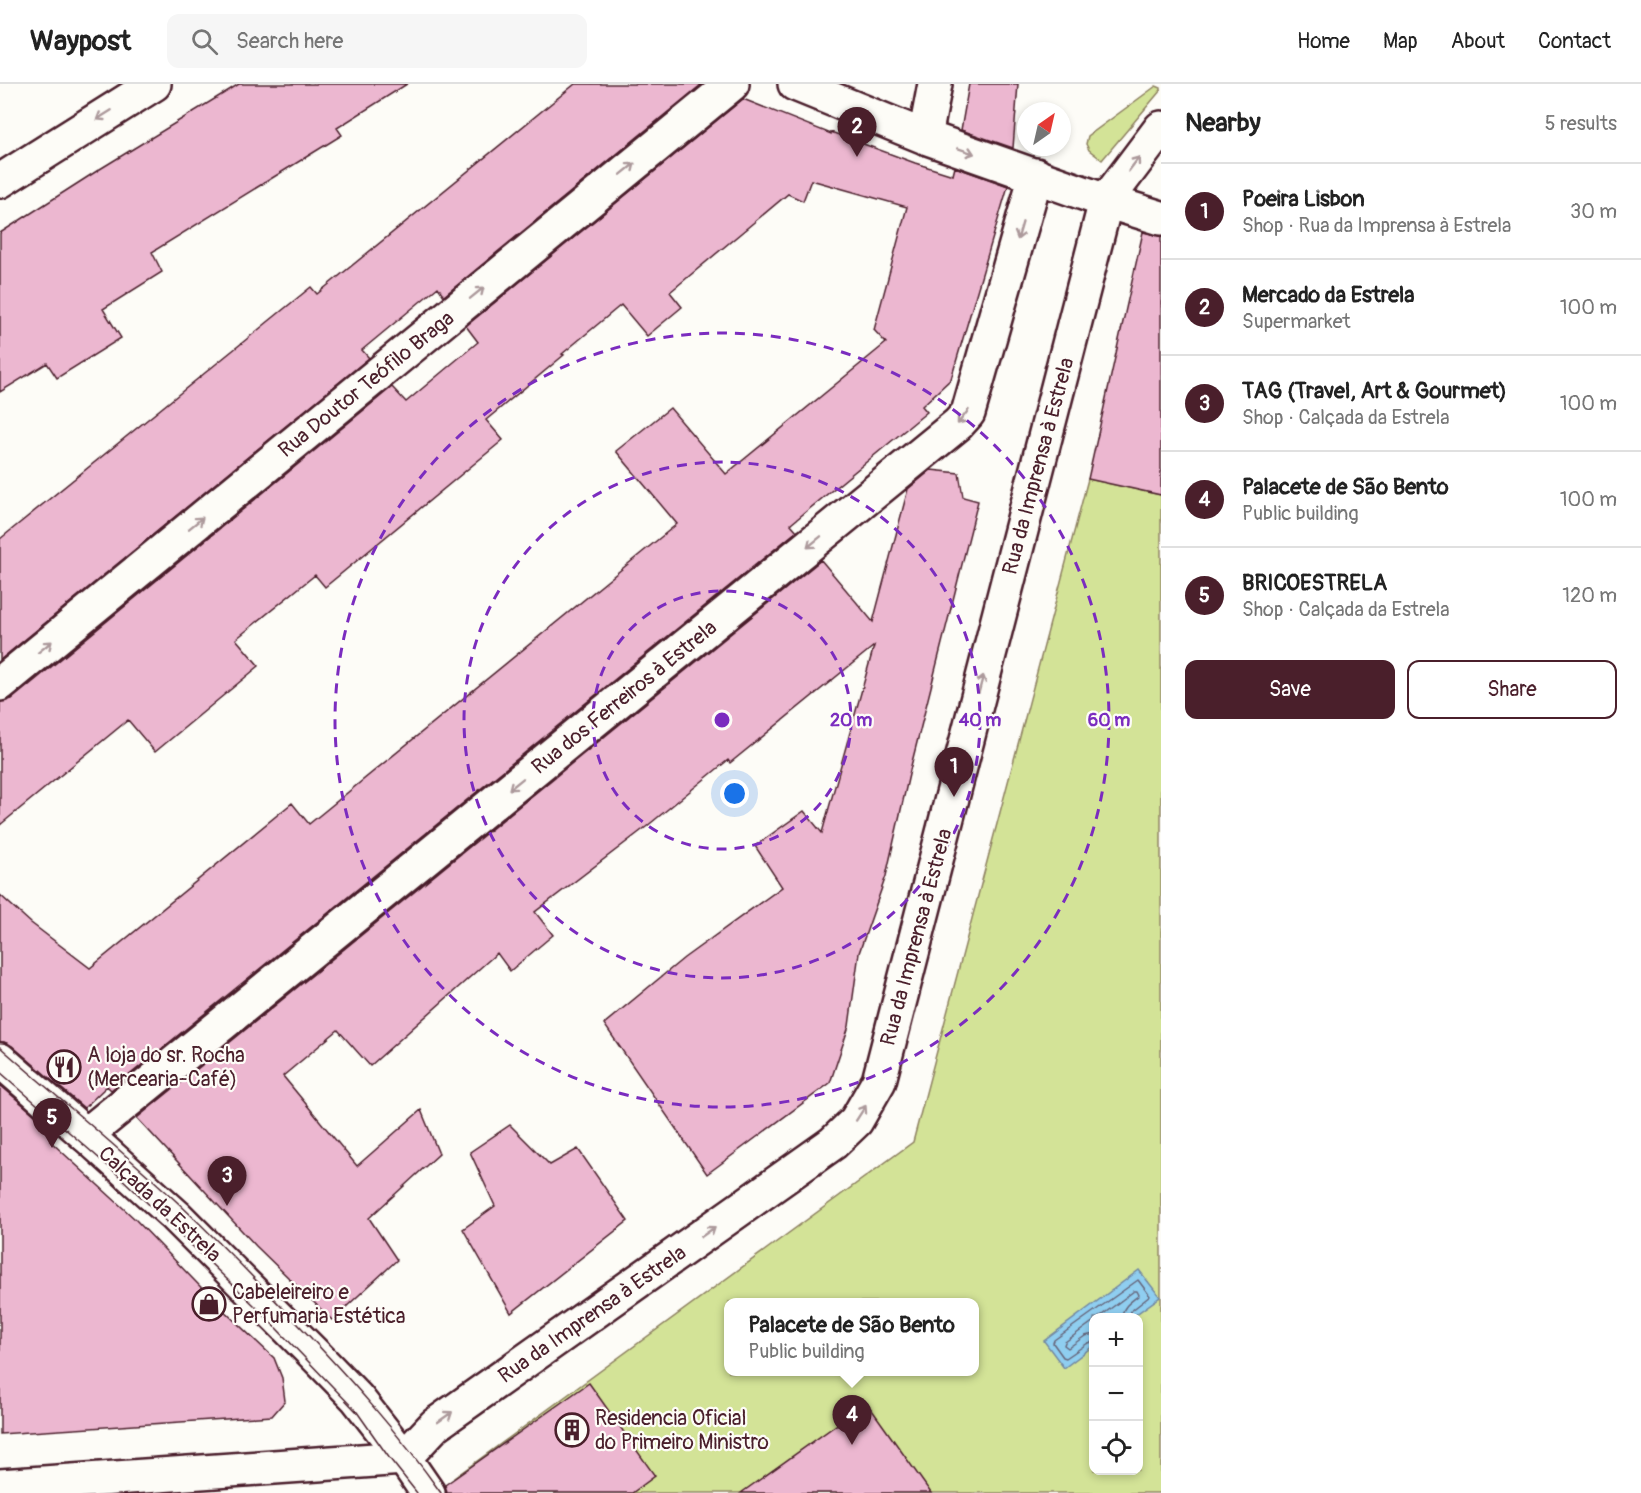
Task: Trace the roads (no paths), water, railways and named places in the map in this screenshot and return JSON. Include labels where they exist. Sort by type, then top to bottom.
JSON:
[{"type":"street","points":[[0,181],[154,84]]},
{"type":"street","name":"Rua Doutor Teófilo Braga","points":[[0,684],[732,84]]},
{"type":"street","points":[[795,84],[925,137],[1161,218]]},
{"type":"street","points":[[925,137],[935,84]]},
{"type":"street","points":[[1106,201],[1161,128]]},
{"type":"street","name":"Rua dos Ferreiros à Estrela","points":[[86,1135],[958,424],[968,413],[1036,175]]},
{"type":"street","name":"Rua da Imprensa à Estrela","points":[[404,1458],[435,1425],[833,1143],[856,1121],[870,1099],[879,1081],[1106,201]]},
{"type":"street","name":"Calçada da Estrela","points":[[0,1060],[176,1216],[317,1356],[357,1398],[428,1493]]},
{"type":"street","points":[[0,1486],[404,1458]]},
{"type":"water","points":[[1139,1270],[1160,1297],[1138,1313],[1089,1313],[1089,1349],[1064,1368],[1044,1341]]},
{"type":"tram line","points":[[0,1047],[153,1180],[237,1260],[354,1384],[408,1448],[441,1493]]},
{"type":"tram line","points":[[0,1072],[116,1173],[254,1305],[357,1412],[417,1493]]},
{"type":"place","name":"Mercado da Estrela","points":[[857,157]]},
{"type":"place","name":"Poeira Lisbon","points":[[954,797]]},
{"type":"place","name":"A loja do sr. Rocha (Mercearia-Café)","points":[[64,1067]]},
{"type":"place","name":"BRICOESTRELA","points":[[52,1148]]},
{"type":"place","name":"TAG (Travel, Art & Gourmet)","points":[[227,1206]]},
{"type":"place","name":"Cabeleireiro e Perfumaria Estética","points":[[209,1304]]},
{"type":"place","name":"Residencia Oficial do Primeiro Ministro","points":[[572,1430]]},
{"type":"place","name":"Palacete de São Bento","points":[[852,1445]]}]
